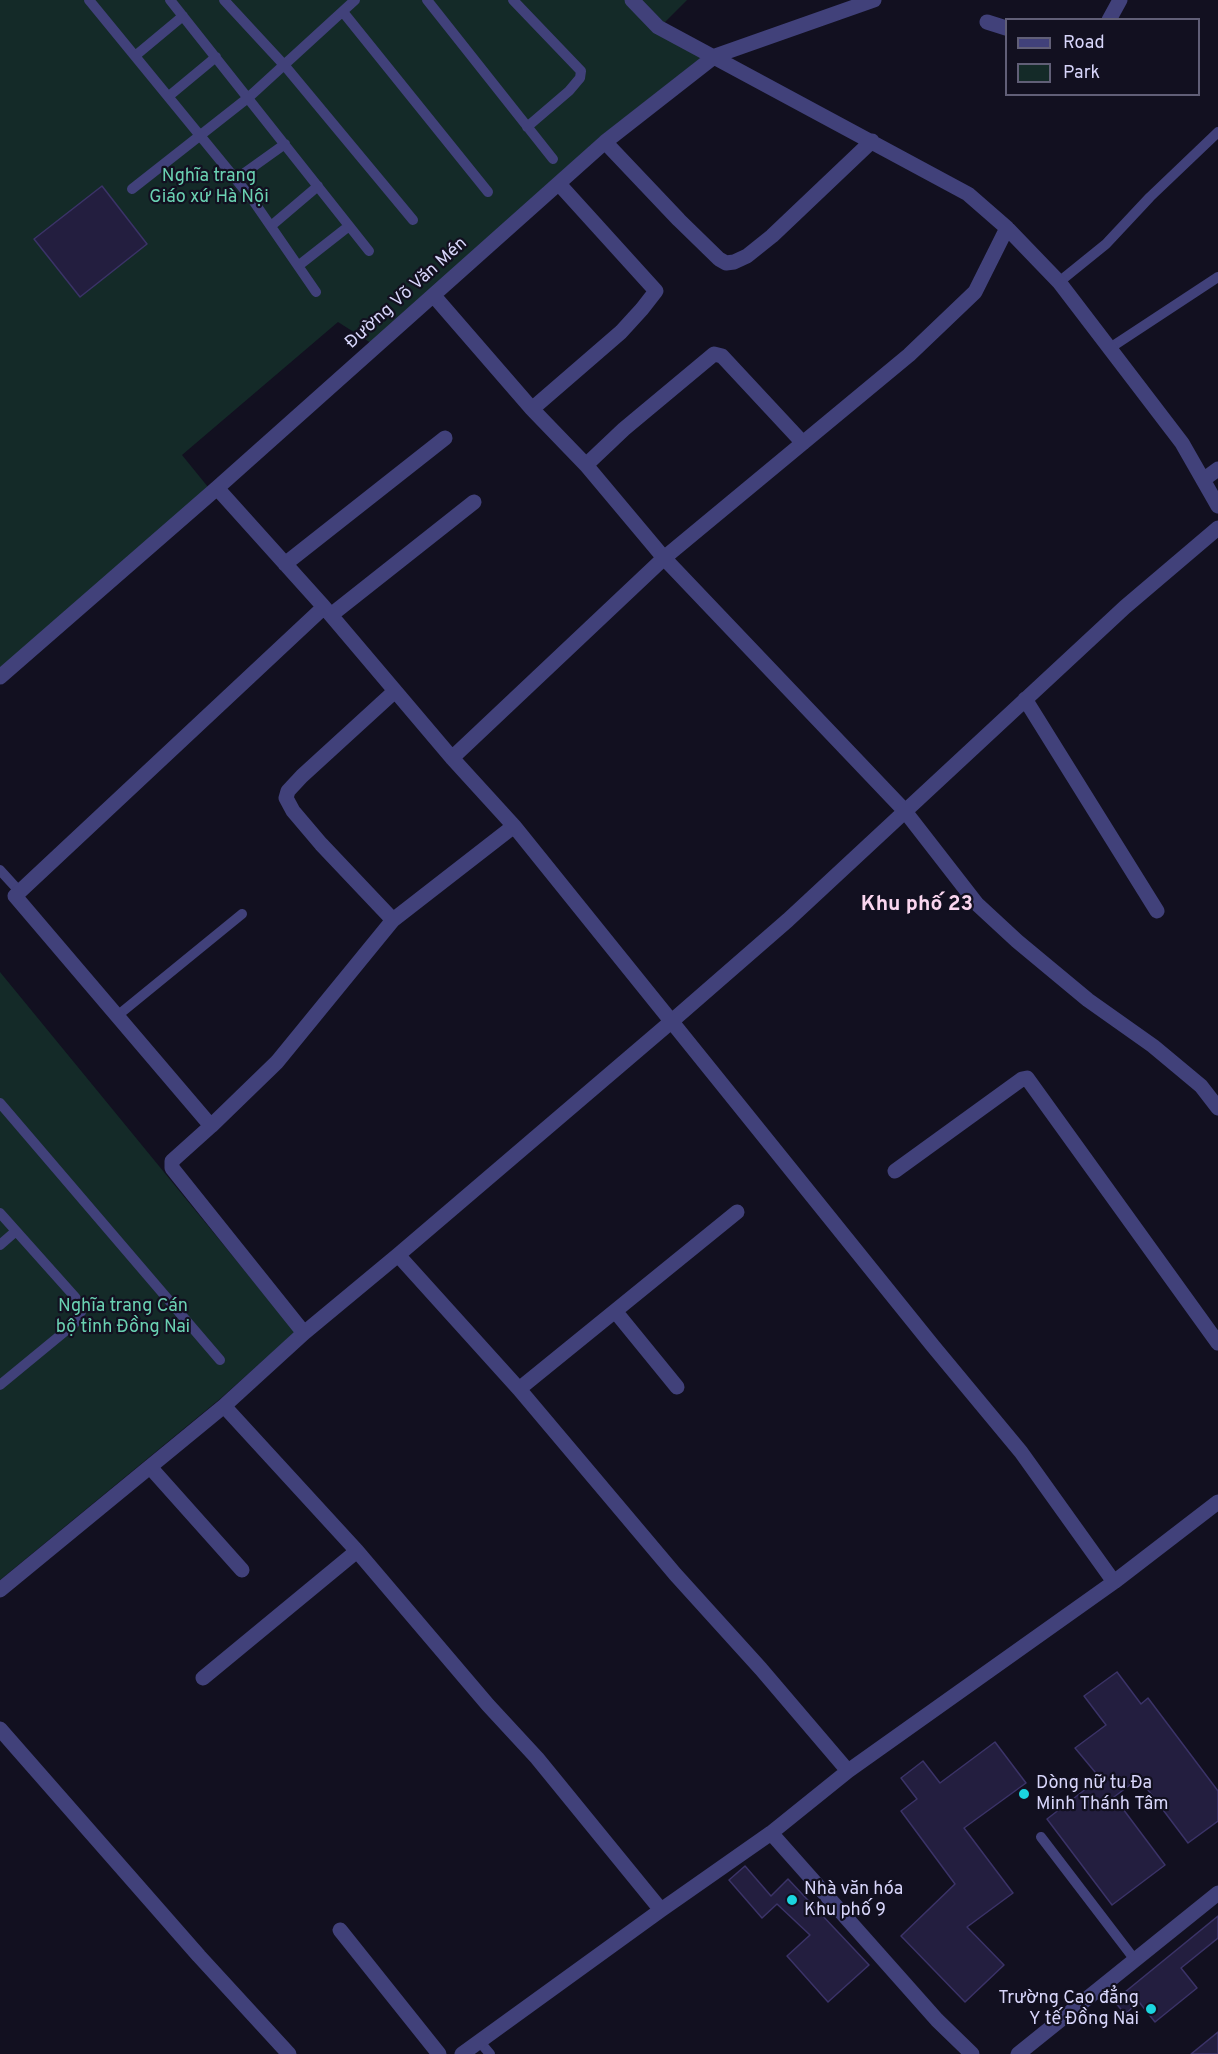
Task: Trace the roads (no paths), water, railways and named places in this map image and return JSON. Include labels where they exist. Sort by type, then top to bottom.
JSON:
[{"type":"street","points":[[632,0],[658,27],[968,194],[1007,228],[1059,282],[1182,443],[1218,506]]},
{"type":"street","points":[[1110,18],[1120,0]]},
{"type":"street","name":"Đường Võ Văn Mén","points":[[0,677],[218,488],[604,142],[715,56],[864,1]]},
{"type":"street","points":[[987,22],[1005,28]]},
{"type":"street","points":[[604,142],[719,259],[735,262],[747,256],[772,236],[872,141]]},
{"type":"street","points":[[532,409],[621,332],[656,291],[559,184]]},
{"type":"street","points":[[452,758],[664,558],[909,355],[975,292],[1007,228]]},
{"type":"street","points":[[434,296],[532,409],[586,465],[664,558],[904,810],[977,904],[1088,1000],[1153,1046],[1201,1086],[1218,1108]]},
{"type":"street","points":[[586,465],[624,429],[714,354],[722,356],[803,443]]},
{"type":"street","points":[[285,564],[445,438]]},
{"type":"street","points":[[1203,480],[1218,469]]},
{"type":"street","points":[[218,488],[327,611],[452,758],[514,826],[1021,1452],[1114,1582]]},
{"type":"street","points":[[211,1126],[15,896],[327,611],[474,502]]},
{"type":"street","points":[[0,1590],[224,1406],[304,1333],[788,920],[1024,699],[1125,607],[1218,528]]},
{"type":"street","points":[[393,920],[321,844],[293,811],[286,798],[288,791],[302,776],[395,691]]},
{"type":"street","points":[[1024,699],[1157,911]]},
{"type":"street","points":[[304,1333],[172,1167],[172,1161],[277,1062],[393,920],[514,826]]},
{"type":"street","points":[[895,1171],[1020,1080],[1027,1078],[1218,1343]]},
{"type":"street","points":[[519,1389],[737,1212]]},
{"type":"street","points":[[398,1255],[519,1389],[675,1574],[761,1669],[848,1772]]},
{"type":"street","points":[[615,1311],[677,1387]]},
{"type":"street","points":[[224,1406],[357,1551],[488,1706],[537,1758],[661,1910]]},
{"type":"street","points":[[150,1467],[242,1570]]},
{"type":"street","points":[[462,2054],[771,1833],[848,1772],[1114,1582],[1218,1502]]},
{"type":"street","points":[[202,1678],[357,1551]]},
{"type":"street","points":[[0,1729],[199,1956],[289,2054]]},
{"type":"street","points":[[771,1833],[937,2020],[972,2054]]},
{"type":"street","points":[[1018,2054],[1218,1893]]},
{"type":"street","points":[[340,1930],[439,2054]]},
{"type":"lane","points":[[89,0],[236,179],[316,292]]},
{"type":"lane","points":[[170,0],[369,251]]},
{"type":"lane","points":[[224,0],[285,66],[413,220]]},
{"type":"lane","points":[[427,0],[553,159]]},
{"type":"lane","points":[[513,0],[581,71],[580,78],[569,91],[527,127]]},
{"type":"lane","points":[[132,189],[249,98],[348,4],[488,192]]},
{"type":"lane","points":[[135,56],[183,16]]},
{"type":"lane","points":[[169,96],[216,57]]},
{"type":"lane","points":[[1059,282],[1106,244],[1150,197],[1218,132]]},
{"type":"lane","points":[[236,179],[285,144]]},
{"type":"lane","points":[[271,226],[318,186]]},
{"type":"lane","points":[[298,266],[349,226]]},
{"type":"lane","points":[[1110,348],[1218,277]]},
{"type":"lane","points":[[0,870],[20,892]]},
{"type":"lane","points":[[117,1016],[242,914]]},
{"type":"lane","points":[[0,1103],[220,1360]]},
{"type":"lane","points":[[0,1213],[75,1298],[81,1312],[74,1324],[2,1380]]},
{"type":"lane","points":[[0,1245],[16,1231]]},
{"type":"lane","points":[[1041,1837],[1135,1960]]},
{"type":"lane","points":[[479,2041],[490,2054]]},
{"type":"place","name":"Dòng nữ tu Đa Minh Thánh Tâm","points":[[1024,1794]]},
{"type":"place","name":"Nhà văn hóa Khu phố 9","points":[[792,1900]]},
{"type":"place","name":"Trường Cao đẳng Y tế Đồng Nai","points":[[1151,2009]]},
{"type":"district","name":"Khu phố 23","points":[[917,906]]},
{"type":"park label","name":"Nghĩa trang Giáo xứ Hà Nội","points":[[209,187]]},
{"type":"park label","name":"Nghĩa trang Cán bộ tỉnh Đồng Nai","points":[[123,1317]]}]
